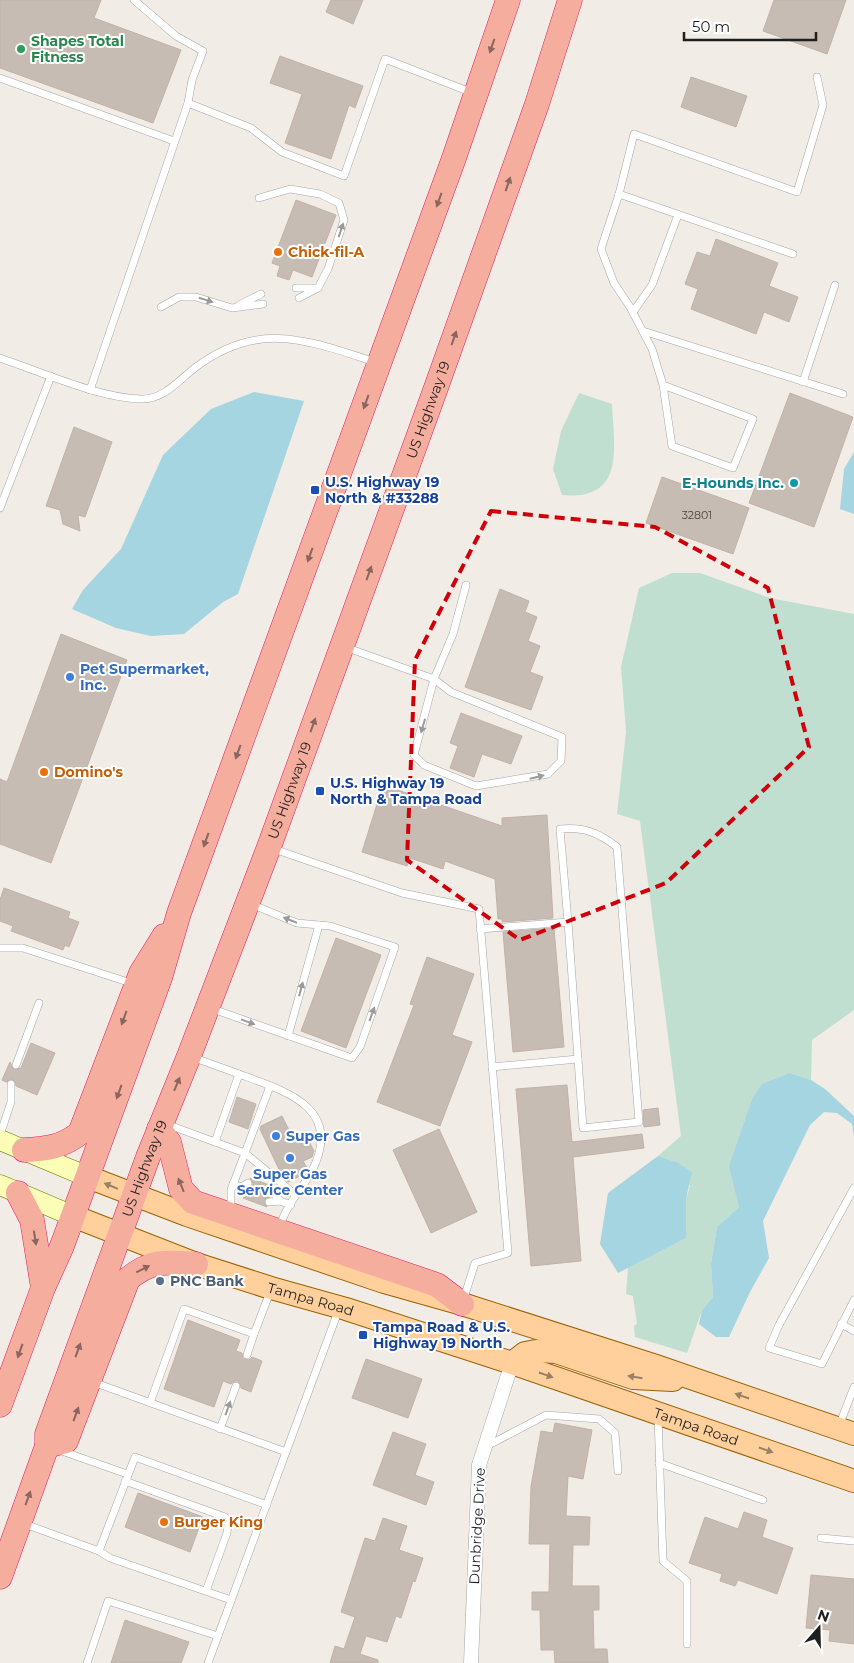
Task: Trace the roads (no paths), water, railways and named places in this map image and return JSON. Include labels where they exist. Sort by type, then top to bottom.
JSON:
[{"type":"highway","points":[[0,1405],[43,1288],[74,1216],[160,978],[178,913],[380,364],[508,0]]},
{"type":"highway","name":"US Highway 19","points":[[0,1577],[47,1446],[47,1434],[134,1196],[269,847],[342,646],[534,113],[570,0]]},
{"type":"highway","points":[[24,1150],[48,1149],[66,1144],[80,1133],[141,973],[178,913]]},
{"type":"highway","points":[[160,1126],[169,1142],[181,1189],[193,1202],[437,1285],[462,1304]]},
{"type":"highway","points":[[9,1189],[32,1220],[43,1288]]},
{"type":"highway","points":[[47,1446],[66,1441],[128,1279],[142,1267],[164,1262],[196,1264]]},
{"type":"main road","points":[[0,1140],[134,1196],[384,1282],[462,1304],[701,1382],[846,1432]]},
{"type":"main road","name":"Tampa Road","points":[[9,1189],[120,1236],[196,1264],[271,1288],[340,1307],[512,1363],[854,1480]]},
{"type":"main road","points":[[512,1363],[524,1353],[536,1351],[556,1352],[633,1378],[701,1382]]},
{"type":"street","name":"Dunbridge Drive","points":[[471,1663],[479,1466],[512,1363]]},
{"type":"lane","points":[[90,390],[188,103],[192,80],[203,51],[176,36],[134,0]]},
{"type":"lane","points":[[188,103],[251,128],[282,152],[344,176],[386,59],[476,94]]},
{"type":"lane","points":[[663,385],[753,419],[733,468],[672,446],[663,385],[652,348],[614,282],[601,249],[619,194],[634,134],[797,192],[823,105],[817,77]]},
{"type":"lane","points":[[0,78],[174,141]]},
{"type":"lane","points":[[259,198],[290,189],[320,194],[339,203],[344,220],[328,269],[318,288],[299,298]]},
{"type":"lane","points":[[619,194],[793,254]]},
{"type":"lane","points":[[633,312],[652,285],[678,215]]},
{"type":"lane","points":[[803,382],[835,285]]},
{"type":"lane","points":[[296,288],[318,288]]},
{"type":"lane","points":[[232,308],[261,294]]},
{"type":"lane","points":[[161,307],[179,297],[196,297],[232,308],[263,304]]},
{"type":"lane","points":[[643,331],[843,394]]},
{"type":"lane","points":[[0,358],[90,390],[143,399],[172,388],[196,367],[241,343],[280,337],[320,344],[380,364]]},
{"type":"lane","points":[[0,508],[51,376]]},
{"type":"lane","points":[[342,646],[434,679],[451,692],[562,736],[561,761],[548,774],[528,779],[476,786],[424,765],[414,756],[434,679],[453,634],[466,585]]},
{"type":"lane","points":[[580,828],[608,840],[617,847],[640,1122],[583,1128],[568,922],[560,829],[580,828]]},
{"type":"lane","points":[[269,847],[402,893],[478,909],[508,1253],[475,1263],[462,1304]]},
{"type":"lane","points":[[207,1007],[352,1058],[360,1047],[395,947],[330,926],[297,923],[248,902]]},
{"type":"lane","points":[[480,930],[568,922]]},
{"type":"lane","points":[[288,1036],[319,925]]},
{"type":"lane","points":[[0,948],[23,948],[136,985]]},
{"type":"lane","points":[[16,1066],[39,1003]]},
{"type":"lane","points":[[189,1056],[289,1093],[312,1112],[321,1135],[320,1150],[312,1170],[281,1223],[279,1232]]},
{"type":"lane","points":[[492,1067],[578,1059]]},
{"type":"lane","points":[[215,1142],[234,1099],[239,1074]]},
{"type":"lane","points":[[0,1135],[10,1102],[11,1084]]},
{"type":"lane","points":[[230,1215],[239,1188],[252,1127],[258,1108],[270,1086]]},
{"type":"lane","points":[[160,1126],[245,1153],[296,1195]]},
{"type":"lane","points":[[239,1188],[248,1183]]},
{"type":"lane","points":[[854,1188],[779,1325],[769,1348],[822,1364],[854,1300]]},
{"type":"lane","points":[[273,1192],[280,1201]]},
{"type":"lane","points":[[269,1202],[280,1201],[291,1205]]},
{"type":"lane","points":[[247,1355],[271,1288]]},
{"type":"lane","points":[[208,1663],[340,1307]]},
{"type":"lane","points":[[150,1403],[184,1309],[254,1334]]},
{"type":"lane","points":[[841,1324],[854,1331]]},
{"type":"lane","points":[[89,1380],[286,1452]]},
{"type":"lane","points":[[220,1429],[236,1386]]},
{"type":"lane","points":[[846,1432],[854,1387]]},
{"type":"lane","points":[[658,1413],[663,1560],[687,1581],[686,1644]]},
{"type":"lane","points":[[485,1448],[546,1415],[599,1419],[615,1433],[618,1471]]},
{"type":"lane","points":[[47,1446],[225,1517],[228,1524],[227,1533],[206,1591]]},
{"type":"lane","points":[[99,1550],[135,1457],[267,1504]]},
{"type":"lane","points":[[660,1463],[763,1500]]},
{"type":"lane","points":[[19,1522],[99,1550],[110,1558],[231,1600]]},
{"type":"lane","points":[[821,1538],[854,1541]]},
{"type":"lane","points":[[87,1663],[108,1601],[218,1636]]},
{"type":"water","points":[[254,392],[304,401],[238,594],[223,602],[184,634],[151,636],[116,628],[72,609],[83,590],[121,549],[163,455],[211,409]]},
{"type":"water","points":[[854,452],[854,514],[840,509],[844,469]]},
{"type":"water","points":[[790,1073],[811,1080],[825,1089],[854,1116],[854,1136],[852,1124],[837,1113],[824,1112],[810,1125],[763,1221],[769,1258],[750,1292],[729,1337],[716,1337],[699,1324],[702,1310],[713,1297],[711,1264],[717,1227],[739,1207],[729,1166],[753,1097],[762,1084]]},
{"type":"water","points":[[658,1156],[676,1162],[692,1172],[686,1199],[686,1238],[618,1273],[600,1244],[608,1193]]},
{"type":"place","name":"Shapes Total Fitness","points":[[21,49]]},
{"type":"place","name":"Chick-fil-A","points":[[278,252]]},
{"type":"place","name":"E-Hounds Inc.","points":[[794,483]]},
{"type":"place","name":"U.S. Highway 19 North & #33288","points":[[315,490]]},
{"type":"place","name":"Pet Supermarket, Inc.","points":[[70,677]]},
{"type":"place","name":"Domino's","points":[[44,772]]},
{"type":"place","name":"U.S. Highway 19 North & Tampa Road","points":[[320,791]]},
{"type":"place","name":"Super Gas","points":[[276,1136]]},
{"type":"place","name":"Super Gas Service Center","points":[[290,1158]]},
{"type":"place","name":"PNC Bank","points":[[160,1281]]},
{"type":"place","name":"Tampa Road & U.S. Highway 19 North","points":[[363,1335]]},
{"type":"place","name":"Burger King","points":[[164,1522]]}]
